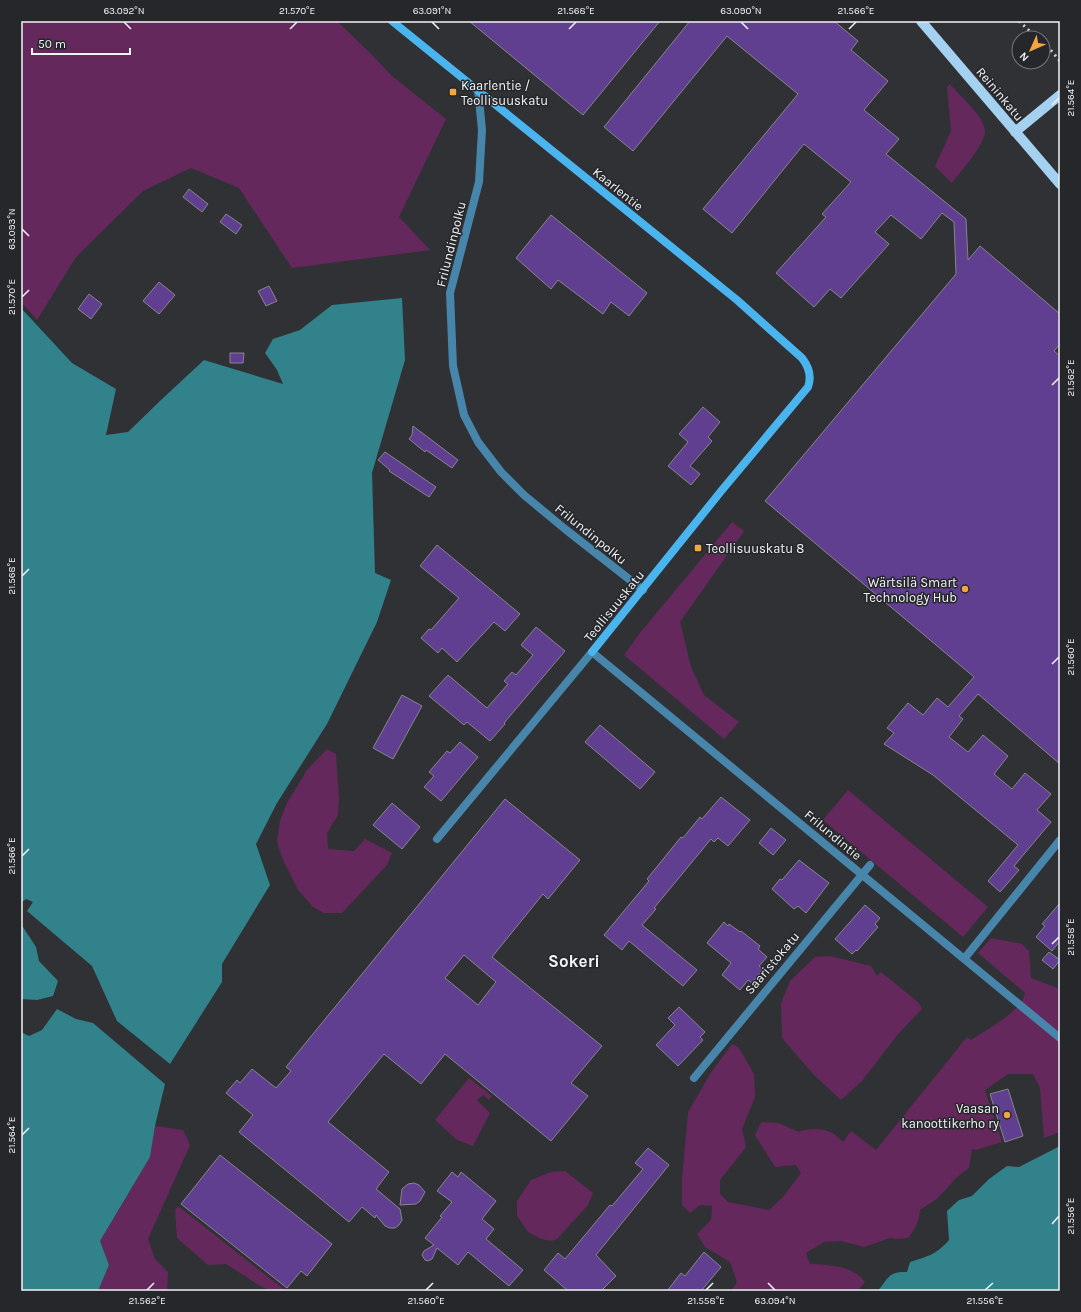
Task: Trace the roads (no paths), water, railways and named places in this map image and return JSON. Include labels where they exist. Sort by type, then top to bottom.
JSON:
[{"type":"main road","name":"Reininkatu","points":[[921,21],[1060,184]]},
{"type":"main road","points":[[1015,132],[1060,95]]},
{"type":"street","name":"Kaarlentie","points":[[392,21],[737,300],[802,358],[807,365],[811,379],[808,387]]},
{"type":"street","name":"Frilundinpolku","points":[[478,90],[482,130],[479,182],[450,293],[453,366],[464,415],[478,442],[501,472],[524,495],[643,590]]},
{"type":"street","name":"Teollisuuskatu","points":[[437,839],[643,590],[722,490],[808,387]]},
{"type":"street","name":"Frilundintie","points":[[592,652],[1059,1037]]},
{"type":"street","points":[[964,959],[1060,840]]},
{"type":"street","name":"Saaristokatu","points":[[694,1078],[870,865]]},
{"type":"water","points":[[402,298],[405,360],[372,473],[375,573],[391,580],[377,622],[327,724],[277,803],[256,844],[270,885],[222,964],[222,982],[170,1064],[117,1021],[92,966],[27,911],[33,902],[26,899],[21,903],[21,308],[72,363],[116,389],[106,435],[128,432],[204,360],[283,384],[277,370],[265,353],[273,339],[300,330],[332,305]]},
{"type":"water","points":[[21,924],[36,947],[39,961],[58,981],[53,996],[37,1000],[21,999]]},
{"type":"water","points":[[57,1009],[76,1019],[93,1023],[165,1084],[155,1126],[150,1157],[100,1241],[109,1265],[98,1291],[21,1291],[21,1032],[29,1036],[42,1030]]},
{"type":"water","points":[[1060,1146],[1060,1291],[878,1291],[890,1276],[896,1273],[907,1272],[910,1262],[936,1252],[949,1240],[947,1211],[959,1200],[972,1196],[989,1179],[1007,1166],[1019,1167]]},
{"type":"railway","points":[[1019,21],[1029,30]]},
{"type":"railway","points":[[1051,50],[1060,61]]},
{"type":"place","name":"Kaarlentie / Teollisuuskatu","points":[[453,92]]},
{"type":"place","name":"Teollisuuskatu 8","points":[[698,548]]},
{"type":"place","name":"Wärtsilä Smart Technology Hub","points":[[965,589]]},
{"type":"place","name":"Vaasan kanoottikerho ry","points":[[1007,1115]]},
{"type":"district","name":"Sokeri","points":[[574,961]]}]
